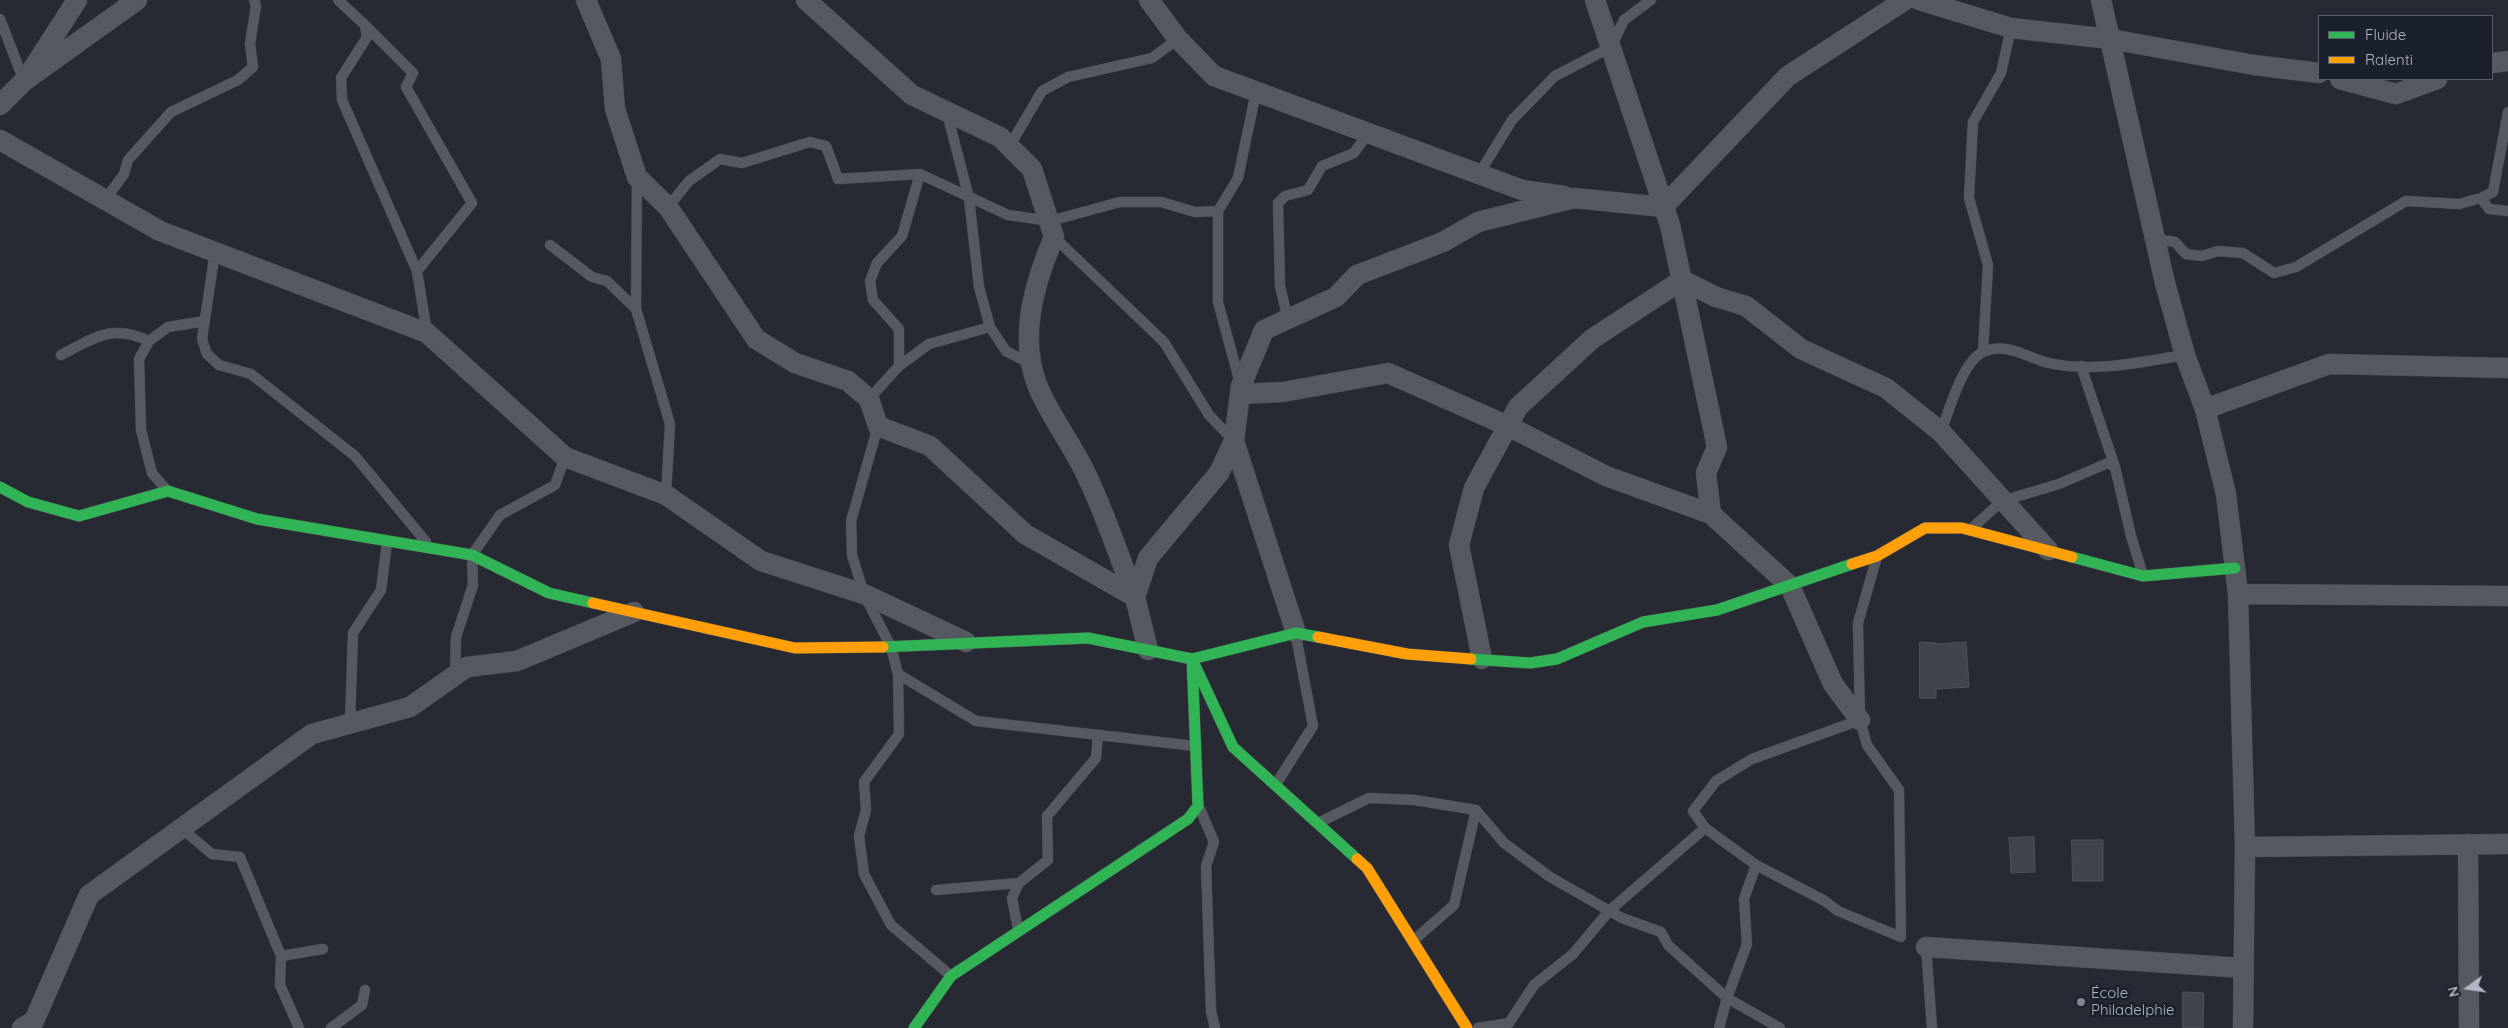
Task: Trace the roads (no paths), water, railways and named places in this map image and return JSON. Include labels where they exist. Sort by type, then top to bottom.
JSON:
[{"type":"street","points":[[24,82],[78,0]]},
{"type":"street","points":[[0,105],[24,82],[137,0]]},
{"type":"street","points":[[586,0],[611,59],[615,108],[637,177],[668,207],[756,339],[796,363],[848,381],[870,398],[878,426],[930,446],[1025,534],[1135,597]]},
{"type":"street","points":[[806,0],[912,95],[1000,138],[1032,169],[1052,229],[1040,271],[1028,335],[1030,362],[1039,389],[1087,474],[1135,597],[1148,650]]},
{"type":"street","points":[[1149,0],[1178,39],[1214,76],[1522,190],[1574,198],[1664,207]]},
{"type":"street","points":[[1595,0],[1664,207],[1682,280],[1717,447],[1706,473],[1711,514]]},
{"type":"street","points":[[1664,207],[1788,76],[1905,0]]},
{"type":"street","points":[[2101,0],[2156,239],[2185,355],[2205,409],[2226,494],[2238,594],[2246,847],[2243,1028]]},
{"type":"street","points":[[1927,1],[2011,28],[2110,39],[2254,66],[2318,73]]},
{"type":"street","points":[[2493,63],[2508,61]]},
{"type":"street","points":[[2344,80],[2396,94],[2434,80]]},
{"type":"street","points":[[0,140],[160,231],[427,333],[565,457],[666,495],[761,562],[864,594],[968,643]]},
{"type":"street","points":[[1135,597],[1148,558],[1219,473],[1234,441],[1241,390],[1264,330],[1336,297],[1357,275],[1443,242],[1478,222],[1574,198]]},
{"type":"street","points":[[1482,659],[1459,545],[1474,488],[1518,406],[1592,339],[1682,280]]},
{"type":"street","points":[[1682,280],[1716,296],[1746,306],[1801,348],[1886,388],[1941,432],[2048,550]]},
{"type":"street","points":[[2205,409],[2329,364],[2508,368]]},
{"type":"street","points":[[1241,390],[1283,392],[1388,373],[1508,426],[1606,476],[1711,514],[1790,586],[1833,684],[1860,720]]},
{"type":"street","points":[[1234,441],[1296,633]]},
{"type":"street","points":[[0,488],[28,502],[79,516],[168,491],[257,519],[472,555],[549,593],[795,648],[891,647],[1088,638],[1192,659],[1296,633],[1407,654],[1530,663],[1557,659],[1643,622],[1717,610],[1790,586],[1877,556],[1925,528],[1962,528],[2143,576],[2236,568]]},
{"type":"street","points":[[2238,594],[2508,596]]},
{"type":"street","points":[[31,1026],[89,895],[312,734],[410,707],[468,667],[516,661],[634,612]]},
{"type":"street","points":[[914,1028],[951,976],[1188,819],[1198,806],[1192,659]]},
{"type":"street","points":[[1192,659],[1233,747],[1367,868],[1468,1028]]},
{"type":"street","points":[[2468,844],[2469,1028]]},
{"type":"street","points":[[2246,847],[2508,844]]},
{"type":"street","points":[[1926,947],[2244,968]]},
{"type":"lane","points":[[105,200],[124,174],[128,160],[171,112],[238,80],[253,67],[250,44],[256,6],[254,0]]},
{"type":"lane","points":[[338,0],[413,72],[406,87],[472,203],[417,271]]},
{"type":"lane","points":[[1479,174],[1512,120],[1555,76],[1611,47],[1624,20],[1651,0]]},
{"type":"lane","points":[[0,19],[24,82]]},
{"type":"lane","points":[[365,25],[367,37],[341,78],[342,100],[417,271],[427,333]]},
{"type":"lane","points":[[1983,352],[1988,265],[1969,198],[1973,122],[2001,73],[2011,28]]},
{"type":"lane","points":[[1009,147],[1042,91],[1068,76],[1152,58],[1178,39]]},
{"type":"lane","points":[[1241,390],[1218,302],[1218,211],[1238,178],[1256,92]]},
{"type":"lane","points":[[947,112],[969,198],[979,287],[990,326],[1006,351],[1030,362]]},
{"type":"lane","points":[[2156,239],[2174,242],[2186,254],[2202,256],[2218,251],[2243,254],[2274,273],[2296,267],[2406,201],[2459,204],[2481,198],[2493,192],[2508,112]]},
{"type":"lane","points":[[1288,320],[1280,286],[1278,203],[1285,196],[1308,190],[1322,166],[1354,153],[1368,133]]},
{"type":"lane","points":[[668,207],[689,181],[720,159],[742,162],[810,142],[826,146],[838,179],[920,174],[1008,215],[1052,229],[1164,342],[1209,415],[1234,441]]},
{"type":"lane","points":[[899,366],[899,329],[873,300],[870,281],[877,263],[902,236],[920,174]]},
{"type":"lane","points":[[637,177],[636,309],[670,424],[666,495]]},
{"type":"lane","points":[[2481,198],[2489,209],[2508,211]]},
{"type":"lane","points":[[1052,229],[1120,202],[1162,202],[1194,212],[1218,211]]},
{"type":"lane","points":[[550,245],[592,277],[607,281],[636,309]]},
{"type":"lane","points":[[215,252],[202,339],[207,354],[219,365],[251,374],[355,456],[432,548]]},
{"type":"lane","points":[[168,491],[152,473],[141,430],[138,359],[149,341],[168,327],[204,321]]},
{"type":"lane","points":[[870,398],[899,366],[929,344],[990,326]]},
{"type":"lane","points":[[61,355],[103,333],[133,334],[149,341]]},
{"type":"lane","points":[[1941,432],[1969,363],[1983,352],[2009,349],[2049,363],[2109,367],[2185,355]]},
{"type":"lane","points":[[2080,366],[2115,466],[2131,536],[2143,576]]},
{"type":"lane","points":[[878,426],[851,521],[852,554],[864,594],[891,647],[898,674],[899,734],[864,782],[866,810],[859,836],[864,874],[891,926],[951,976]]},
{"type":"lane","points":[[455,675],[456,638],[473,585],[472,555],[500,515],[555,484],[565,457]]},
{"type":"lane","points":[[1970,530],[2002,501],[2059,484],[2108,463],[2115,466]]},
{"type":"lane","points":[[350,723],[353,633],[381,590],[387,541]]},
{"type":"lane","points":[[1860,720],[1752,759],[1716,781],[1693,811],[1705,828],[1756,865],[1825,901],[1838,911],[1901,937],[1899,790],[1868,745],[1860,720],[1858,623],[1877,556]]},
{"type":"lane","points":[[1275,785],[1313,726],[1296,633]]},
{"type":"lane","points":[[898,674],[976,721],[1196,746]]},
{"type":"lane","points":[[1018,930],[1012,898],[1019,883],[1048,860],[1047,816],[1096,758],[1098,735]]},
{"type":"lane","points":[[1317,823],[1369,798],[1415,800],[1476,810],[1512,848],[1550,877],[1622,918],[1661,932],[1668,945],[1727,998],[1780,1028]]},
{"type":"lane","points":[[1198,806],[1214,842],[1206,866],[1211,1011],[1214,1028]]},
{"type":"lane","points":[[1414,941],[1454,905],[1476,810]]},
{"type":"lane","points":[[181,828],[212,854],[240,857],[281,956],[280,985],[299,1028]]},
{"type":"lane","points":[[1478,1028],[1509,1023],[1534,985],[1573,954],[1609,911],[1705,828]]},
{"type":"lane","points":[[1719,1028],[1727,998],[1747,944],[1744,899],[1756,865]]},
{"type":"lane","points":[[936,890],[1019,883]]},
{"type":"lane","points":[[1926,947],[1932,1028]]},
{"type":"lane","points":[[281,956],[323,949]]},
{"type":"lane","points":[[331,1028],[362,1005],[365,990]]},
{"type":"place","name":"École Philadelphie","points":[[2081,1002]]}]
